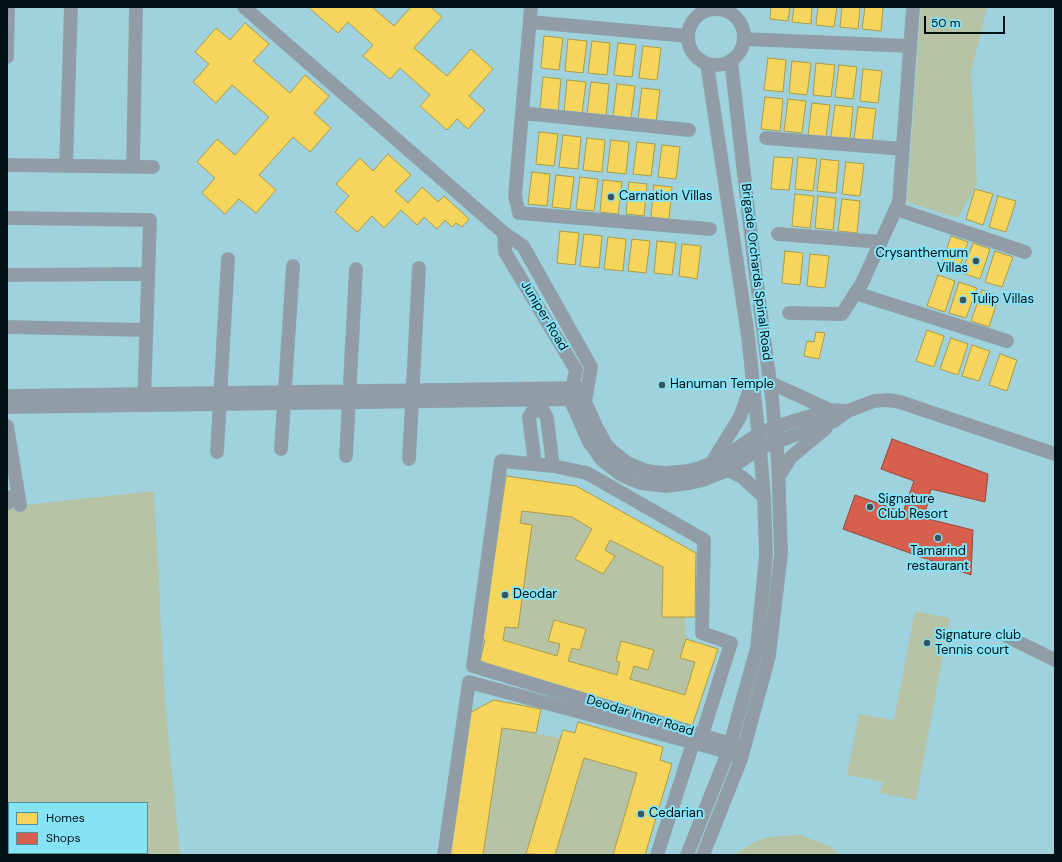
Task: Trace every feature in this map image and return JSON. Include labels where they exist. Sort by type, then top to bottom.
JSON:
[{"type":"street","points":[[7,57],[8,7]]},
{"type":"street","points":[[66,166],[71,7]]},
{"type":"street","points":[[132,167],[136,7]]},
{"type":"street","points":[[244,7],[504,233],[523,246],[591,367],[585,402],[596,426],[606,443],[619,457],[631,465],[644,470],[666,473],[688,471],[711,464],[758,434],[775,427],[832,416],[874,401],[888,400],[900,402],[1055,454]]},
{"type":"street","points":[[531,7],[515,196],[519,213],[710,230]]},
{"type":"street","points":[[790,313],[842,314],[862,283],[899,202],[913,7]]},
{"type":"street","points":[[725,9],[739,22],[743,30],[744,39],[740,51],[731,61],[723,64],[707,64],[693,53],[689,45],[688,36],[690,26],[702,10],[725,9]]},
{"type":"street","points":[[530,22],[688,36]]},
{"type":"street","points":[[744,39],[910,46]]},
{"type":"street","name":"Brigade Orchards Spinal Road","points":[[703,855],[742,754],[769,656],[780,554],[777,441],[754,261],[731,61]]},
{"type":"street","name":"Brigade Orchards Spinal Road","points":[[687,855],[729,748],[757,648],[766,555],[764,497],[760,448],[748,336],[707,64]]},
{"type":"street","points":[[522,114],[688,130]]},
{"type":"street","points":[[766,138],[903,149]]},
{"type":"street","points":[[7,165],[153,167]]},
{"type":"street","points":[[896,209],[1025,252]]},
{"type":"street","points":[[7,218],[150,220],[144,400]]},
{"type":"street","name":"Juniper Road","points":[[504,233],[505,252],[576,370],[571,394]]},
{"type":"street","points":[[778,234],[881,242]]},
{"type":"street","points":[[217,452],[228,259]]},
{"type":"street","points":[[282,449],[293,266]]},
{"type":"street","points":[[409,458],[419,268]]},
{"type":"street","points":[[346,456],[356,269]]},
{"type":"street","points":[[7,275],[148,274]]},
{"type":"street","points":[[855,294],[1007,341]]},
{"type":"street","points":[[7,328],[146,330]]},
{"type":"street","points":[[711,464],[740,417],[753,382]]},
{"type":"street","points":[[770,383],[832,416]]},
{"type":"street","points":[[571,394],[589,442],[595,451],[611,467],[630,479],[653,485],[678,485],[703,480],[728,470],[760,448],[832,416]]},
{"type":"street","points":[[7,407],[144,400],[586,394]]},
{"type":"street","points":[[7,396],[144,400]]},
{"type":"street","points":[[535,464],[529,417],[533,411],[543,410],[547,418],[553,466]]},
{"type":"street","points":[[779,476],[792,458],[832,416]]},
{"type":"street","points":[[7,426],[12,502]]},
{"type":"street","name":"Deodar Inner Road","points":[[501,461],[535,464],[587,473],[704,540],[702,633],[731,643],[698,739],[473,666],[501,461]]},
{"type":"street","points":[[728,470],[742,477],[764,497]]},
{"type":"street","points":[[1008,637],[1055,660]]},
{"type":"street","points":[[444,855],[469,682],[698,739],[729,748],[742,754]]},
{"type":"street","points":[[657,855],[698,739]]},
{"type":"green space","points":[[921,7],[987,7],[971,72],[977,183],[958,218],[907,202]]},
{"type":"green space","points":[[154,491],[165,701],[180,855],[7,855],[7,507]]},
{"type":"green space","points":[[522,511],[572,517],[592,529],[575,559],[603,574],[614,556],[605,550],[610,540],[663,567],[662,616],[685,617],[686,639],[681,658],[695,662],[685,695],[630,679],[634,666],[648,670],[654,650],[622,641],[616,660],[620,662],[617,675],[568,661],[572,648],[580,650],[586,629],[554,620],[548,641],[560,644],[557,656],[503,640],[505,627],[518,628],[531,525],[520,523]]},
{"type":"green space","points":[[915,611],[950,618],[916,800],[880,793],[883,782],[847,775],[859,714],[894,720]]},
{"type":"green space","points":[[502,728],[561,738],[526,854],[528,855],[483,855]]},
{"type":"green space","points":[[584,758],[637,773],[613,855],[555,855]]},
{"type":"green space","points":[[800,835],[832,847],[839,855],[734,855],[755,842],[768,837]]},
{"type":"building: Homes","points":[[308,7],[372,7],[394,26],[411,7],[431,7],[442,17],[414,48],[447,76],[471,49],[493,69],[469,96],[485,110],[468,129],[457,119],[447,130],[420,106],[430,95],[400,68],[390,79],[363,56],[373,45],[348,22],[338,33]]},
{"type":"building: Homes","points":[[771,7],[790,7],[788,21],[770,19]]},
{"type":"building: Homes","points":[[794,7],[812,7],[811,24],[792,22]]},
{"type":"building: Homes","points":[[818,7],[837,7],[834,27],[816,25]]},
{"type":"building: Homes","points":[[842,7],[860,7],[858,29],[840,27]]},
{"type":"building: Homes","points":[[865,7],[883,7],[881,31],[862,29]]},
{"type":"building: Homes","points":[[245,23],[269,44],[253,61],[290,93],[305,75],[329,96],[314,113],[331,128],[310,152],[293,137],[259,175],[276,190],[256,213],[239,199],[225,214],[202,193],[215,178],[197,162],[217,139],[235,155],[269,117],[232,85],[216,103],[193,82],[209,64],[195,52],[216,28],[230,40]]},
{"type":"building: Homes","points":[[544,36],[563,38],[559,70],[541,68]]},
{"type":"building: Homes","points":[[568,39],[587,41],[583,73],[565,71]]},
{"type":"building: Homes","points":[[592,41],[610,43],[607,75],[588,73]]},
{"type":"building: Homes","points":[[618,43],[636,45],[632,77],[614,75]]},
{"type":"building: Homes","points":[[643,46],[661,48],[657,80],[639,78]]},
{"type":"building: Homes","points":[[768,58],[786,60],[783,92],[764,90]]},
{"type":"building: Homes","points":[[792,61],[811,63],[807,95],[789,93]]},
{"type":"building: Homes","points":[[816,63],[835,65],[831,97],[813,95]]},
{"type":"building: Homes","points":[[839,65],[857,67],[853,99],[835,97]]},
{"type":"building: Homes","points":[[863,69],[882,71],[878,103],[860,101]]},
{"type":"building: Homes","points":[[543,77],[561,79],[558,111],[540,109]]},
{"type":"building: Homes","points":[[567,80],[586,82],[582,114],[564,112]]},
{"type":"building: Homes","points":[[591,82],[609,84],[606,116],[587,114]]},
{"type":"building: Homes","points":[[617,84],[635,86],[631,118],[613,116]]},
{"type":"building: Homes","points":[[642,88],[660,90],[656,122],[638,120]]},
{"type":"building: Homes","points":[[765,97],[783,99],[780,131],[761,129]]},
{"type":"building: Homes","points":[[788,99],[806,101],[802,133],[784,131]]},
{"type":"building: Homes","points":[[812,103],[830,105],[826,137],[808,135]]},
{"type":"building: Homes","points":[[835,105],[853,107],[850,139],[831,137]]},
{"type":"building: Homes","points":[[858,107],[876,109],[872,141],[854,139]]},
{"type":"building: Homes","points":[[539,132],[558,134],[554,166],[536,164]]},
{"type":"building: Homes","points":[[563,135],[581,137],[578,169],[559,167]]},
{"type":"building: Homes","points":[[587,138],[605,140],[602,172],[583,170]]},
{"type":"building: Homes","points":[[611,140],[629,142],[626,174],[607,172]]},
{"type":"building: Homes","name":"Carnation Villas","points":[[637,142],[655,144],[651,176],[633,174]]},
{"type":"building: Homes","points":[[662,145],[680,147],[676,179],[658,177]]},
{"type":"building: Homes","points":[[388,154],[411,175],[395,191],[408,203],[422,187],[438,202],[444,196],[469,219],[462,227],[456,223],[452,227],[445,220],[437,229],[424,217],[417,225],[401,210],[384,228],[372,216],[357,232],[335,212],[349,196],[336,184],[360,158],[373,171]]},
{"type":"building: Homes","points":[[774,157],[793,158],[789,190],[771,189]]},
{"type":"building: Homes","points":[[798,157],[817,159],[813,191],[795,189]]},
{"type":"building: Homes","points":[[821,159],[839,161],[836,193],[817,191]]},
{"type":"building: Homes","points":[[846,162],[864,164],[860,196],[842,194]]},
{"type":"building: Homes","points":[[532,172],[550,174],[547,206],[528,204]]},
{"type":"building: Homes","points":[[556,175],[574,177],[570,209],[552,207]]},
{"type":"building: Homes","points":[[580,177],[598,179],[594,211],[576,209]]},
{"type":"building: Homes","name":"Carnation Villas","points":[[603,180],[622,182],[618,214],[600,212]]},
{"type":"building: Homes","points":[[629,182],[647,184],[644,216],[626,214]]},
{"type":"building: Homes","points":[[654,185],[672,187],[669,219],[651,217]]},
{"type":"building: Homes","points":[[975,189],[993,194],[983,225],[966,219]]},
{"type":"building: Homes","points":[[795,194],[814,196],[810,228],[792,226]]},
{"type":"building: Homes","points":[[818,196],[836,198],[833,230],[815,228]]},
{"type":"building: Homes","name":"Crysanthemum Villas","points":[[998,196],[1016,201],[1006,232],[989,227]]},
{"type":"building: Homes","points":[[842,199],[860,201],[857,233],[838,231]]},
{"type":"building: Homes","points":[[560,231],[579,233],[575,265],[557,263]]},
{"type":"building: Homes","name":"Carnation Villas","points":[[584,234],[602,236],[599,268],[580,266]]},
{"type":"building: Homes","name":"Tulip Villas","points":[[951,236],[968,242],[958,272],[941,266]]},
{"type":"building: Homes","points":[[608,237],[626,239],[623,271],[604,269]]},
{"type":"building: Homes","name":"Carnation Villas","points":[[632,239],[650,241],[646,273],[628,271]]},
{"type":"building: Homes","points":[[657,241],[676,243],[672,275],[654,273]]},
{"type":"building: Homes","name":"Crysanthemum Villas","points":[[973,243],[990,249],[980,279],[962,273]]},
{"type":"building: Homes","points":[[682,244],[701,246],[697,279],[679,276]]},
{"type":"building: Homes","points":[[785,251],[803,253],[800,285],[782,283]]},
{"type":"building: Homes","name":"Tulip Villas","points":[[995,251],[1013,257],[1002,287],[985,282]]},
{"type":"building: Homes","points":[[810,254],[829,256],[825,288],[807,286]]},
{"type":"building: Homes","name":"Crysanthemum Villas","points":[[938,275],[955,281],[945,312],[927,306]]},
{"type":"building: Homes","name":"Tulip Villas","points":[[959,282],[977,288],[966,318],[949,313]]},
{"type":"building: Homes","name":"Crysanthemum Villas","points":[[982,290],[999,296],[989,327],[971,321]]},
{"type":"building: Homes","name":"Tulip Villas","points":[[927,330],[944,336],[934,367],[916,361]]},
{"type":"building: Homes","points":[[816,332],[825,333],[819,359],[804,356],[807,341],[814,342]]},
{"type":"building: Homes","points":[[951,338],[968,344],[958,375],[940,369]]},
{"type":"building: Homes","name":"Tulip Villas","points":[[972,345],[990,351],[979,381],[962,376]]},
{"type":"building: Homes","points":[[1000,354],[1017,360],[1007,391],[989,385]]},
{"type":"building: Homes","name":"Deodar","points":[[506,476],[576,486],[696,553],[695,617],[662,617],[663,567],[610,540],[605,550],[615,556],[603,574],[575,559],[592,529],[572,517],[522,511],[520,523],[532,525],[518,628],[505,627],[503,640],[557,656],[560,644],[548,641],[554,620],[586,629],[580,650],[572,648],[568,661],[617,675],[620,662],[616,661],[621,641],[654,650],[648,670],[634,666],[630,679],[685,695],[695,662],[680,658],[686,639],[718,649],[691,729],[480,661],[485,640],[482,639]]},
{"type":"building: Homes","points":[[494,700],[541,709],[536,733],[502,728],[483,855],[450,855],[471,712]]},
{"type":"building: Homes","name":"Cedarian","points":[[578,722],[663,747],[660,760],[672,764],[645,855],[613,855],[637,773],[584,758],[555,855],[526,854],[563,730],[575,733]]},
{"type":"building: Shops","name":"Signature Club Resort","points":[[892,439],[988,474],[985,502],[931,489],[924,518],[973,530],[971,575],[843,529],[855,495],[903,512],[914,481],[881,469]]},
{"type":"place","name":"Carnation Villas","points":[[611,197]]},
{"type":"place","name":"Crysanthemum Villas","points":[[976,261]]},
{"type":"place","name":"Tulip Villas","points":[[963,300]]},
{"type":"place","name":"Hanuman Temple","points":[[662,385]]},
{"type":"place","name":"Signature Club Resort","points":[[870,507]]},
{"type":"place","name":"Tamarind restaurant","points":[[938,538]]},
{"type":"place","name":"Deodar","points":[[505,595]]},
{"type":"place","name":"Signature club Tennis court","points":[[927,643]]},
{"type":"place","name":"Cedarian","points":[[641,814]]}]
